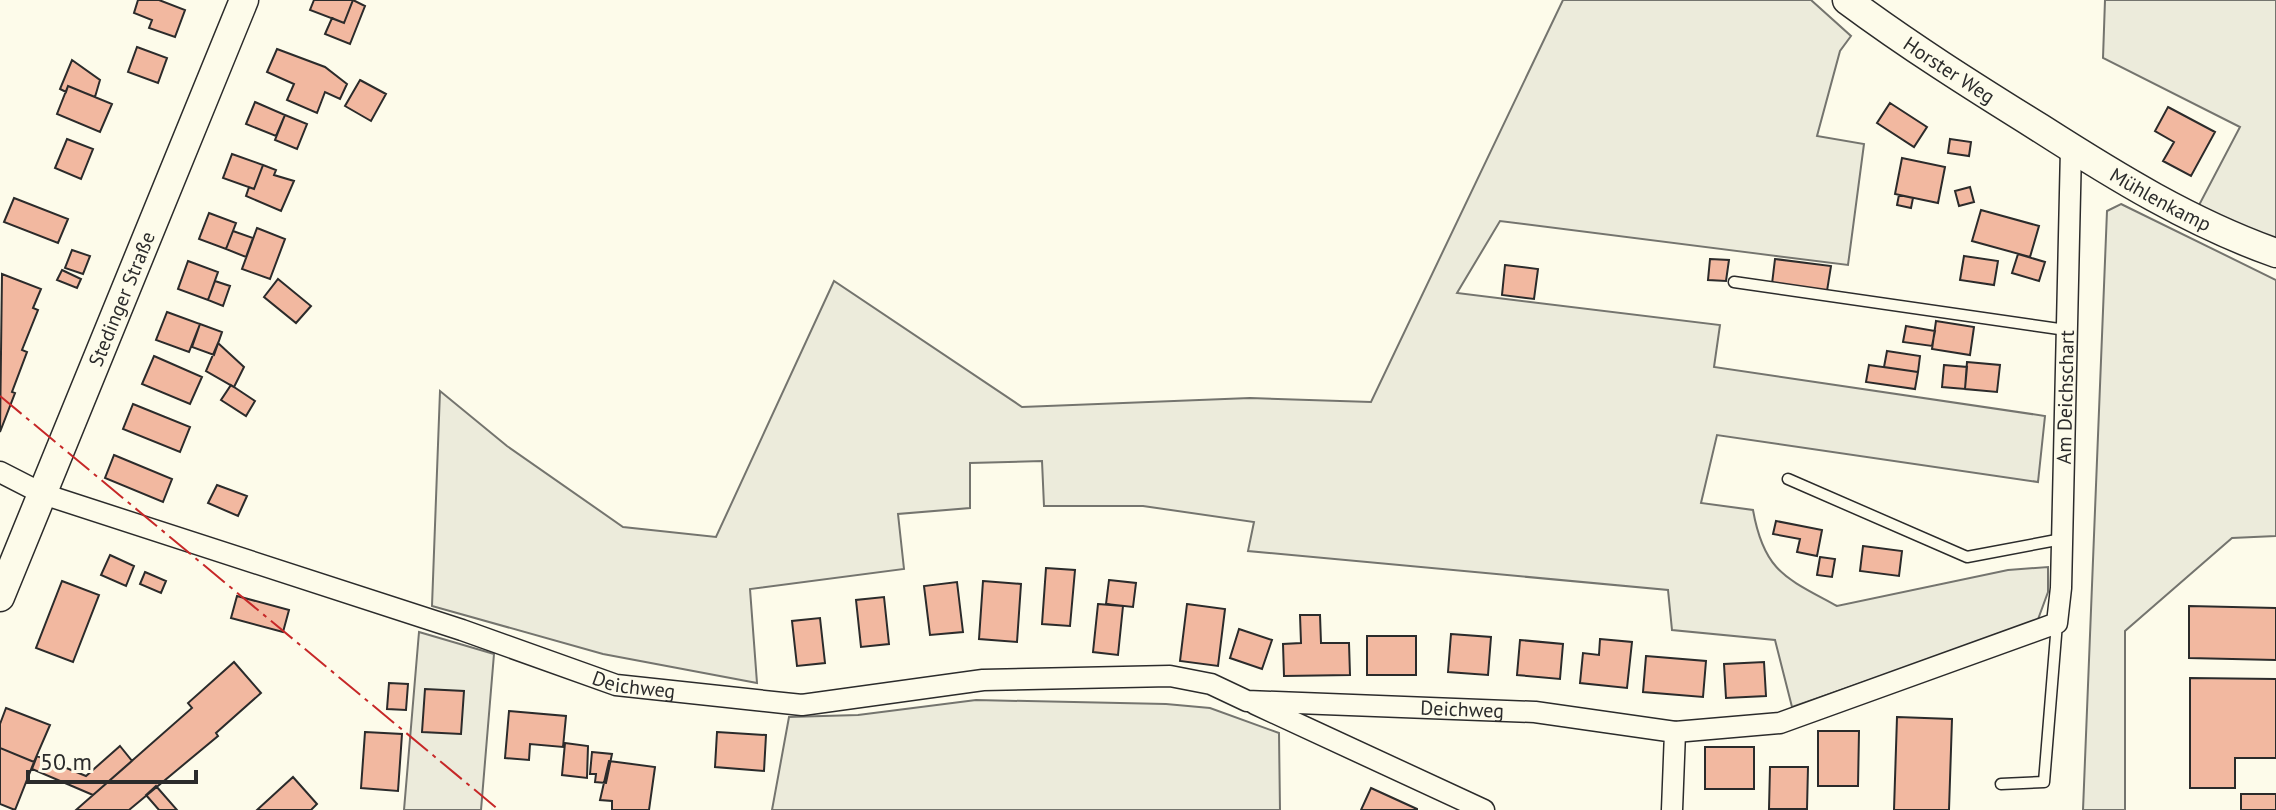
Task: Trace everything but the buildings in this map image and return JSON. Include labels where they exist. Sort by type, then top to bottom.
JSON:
[{"type":"main road","name":"Stedinger Straße","points":[[0,597],[244,0]]},
{"type":"main road","name":"Horster Weg","points":[[1847,0],[1912,48],[2062,143]]},
{"type":"main road","name":"Mühlenkamp","points":[[2062,143],[2167,205],[2276,253]]},
{"type":"street","name":"Am Deichschart","points":[[2057,623],[2062,539],[2066,330],[2062,143]]},
{"type":"street","name":"Deichweg","points":[[0,472],[43,494],[447,625],[616,685],[802,705],[983,680],[1170,676],[1211,684],[1484,810]]},
{"type":"street","name":"Deichweg","points":[[1247,701],[1535,712],[1675,732],[1780,723],[2057,623]]},
{"type":"street","points":[[1672,810],[1675,732]]},
{"type":"lane","points":[[1734,282],[2066,330]]},
{"type":"lane","points":[[1788,479],[1967,557],[2062,539]]},
{"type":"lane","points":[[2001,784],[2044,782],[2057,623]]},
{"type":"shaded area","points":[[1563,0],[1811,0],[1851,36],[1840,51],[1817,136],[1864,144],[1848,265],[1500,221],[1457,293],[1720,325],[1714,367],[2045,416],[2038,482],[1717,435],[1701,503],[1753,510],[1764,547],[1780,571],[1837,606],[2008,570],[2048,567],[2048,592],[2037,622],[1792,707],[1775,640],[1672,630],[1668,590],[1248,551],[1254,522],[1143,506],[1044,506],[1042,461],[970,463],[970,508],[898,514],[904,569],[750,589],[757,683],[603,654],[432,606],[440,391],[507,446],[623,527],[716,537],[834,281],[1022,407],[1250,398],[1371,402]]},
{"type":"shaded area","points":[[2105,0],[2276,0],[2276,245],[2198,207],[2240,127],[2103,58]]},
{"type":"shaded area","points":[[2121,204],[2276,280],[2276,536],[2232,538],[2125,631],[2125,810],[2083,810],[2107,211]]},
{"type":"shaded area","points":[[419,632],[494,654],[481,810],[404,810]]},
{"type":"shaded area","points":[[976,700],[1166,704],[1210,708],[1279,733],[1280,810],[772,810],[789,717],[858,715]]},
{"type":"power","points":[[0,396],[499,810]]}]
